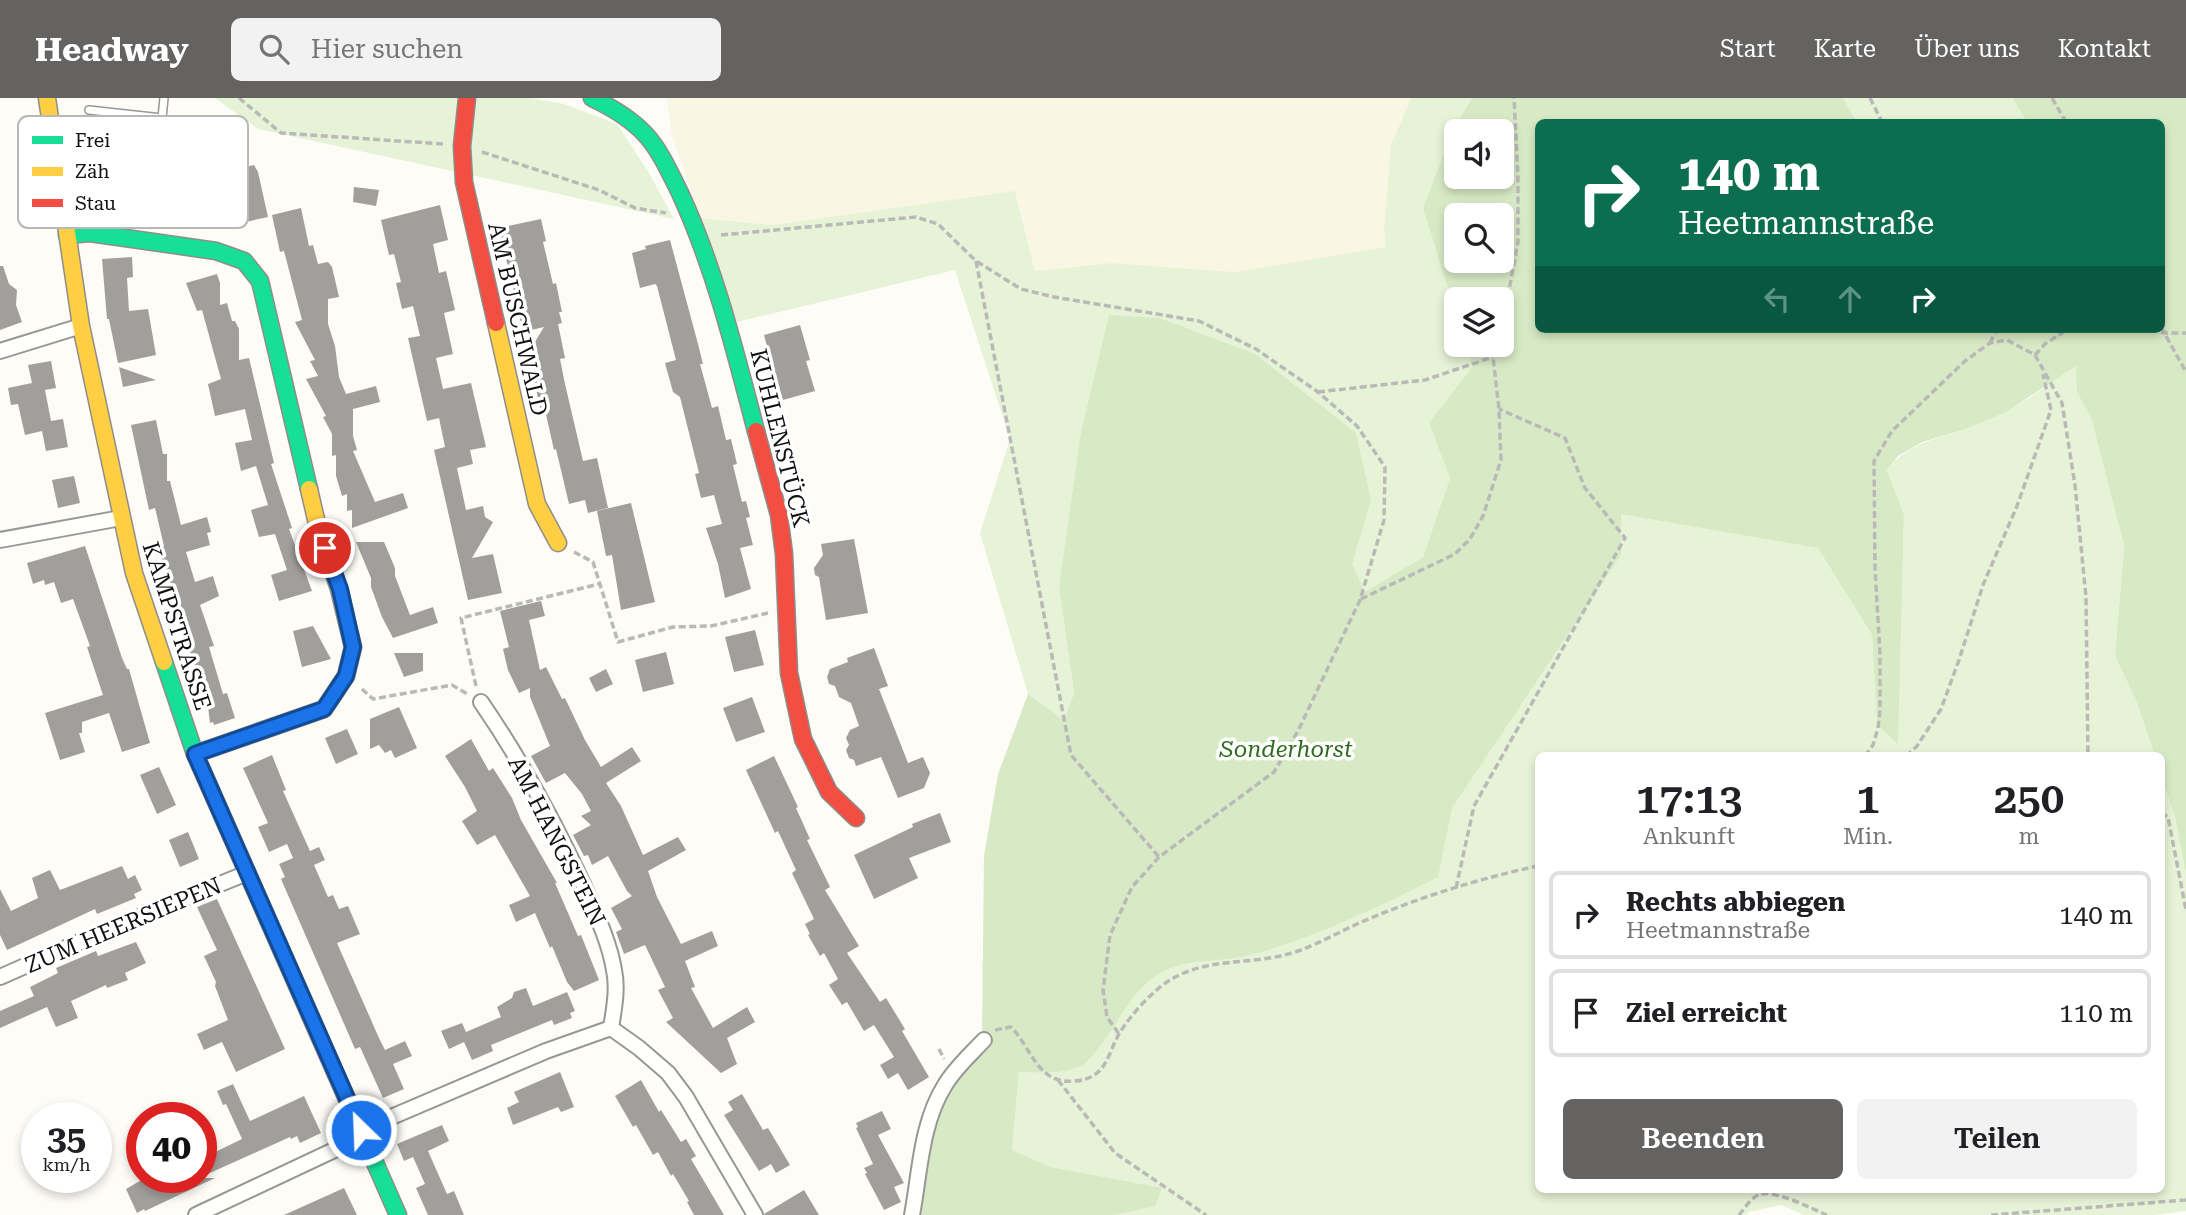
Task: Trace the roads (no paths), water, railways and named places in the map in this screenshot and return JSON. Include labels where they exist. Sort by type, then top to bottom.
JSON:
[{"type":"street","name":"KAMPSTRASSE","points":[[47,98],[50,116]]},
{"type":"street","name":"AM BUSCHWALD","points":[[467,98],[463,146],[464,182],[537,504],[558,543]]},
{"type":"street","name":"KUHLENSTÜCK","points":[[592,98],[616,110],[645,134],[667,166],[701,237],[729,326],[779,515],[784,554],[789,673],[803,739],[829,792],[856,818]]},
{"type":"street","name":"KAMPSTRASSE","points":[[67,228],[81,326],[134,573],[195,754],[398,1215]]},
{"type":"street","points":[[68,235],[90,233],[216,251],[244,261],[260,281],[318,528],[340,589],[353,647],[346,676],[324,709],[195,754]]},
{"type":"street","points":[[0,351],[81,326]]},
{"type":"street","points":[[0,540],[121,518]]},
{"type":"street","name":"AM HANGSTEIN","points":[[481,702],[506,739],[565,845],[603,929],[615,971],[615,1002],[611,1028]]},
{"type":"street","name":"ZUM HEERSIEPEN","points":[[0,978],[93,936],[247,873]]},
{"type":"street","points":[[197,1215],[363,1133],[546,1051],[611,1028],[668,1073],[755,1215]]},
{"type":"street","points":[[912,1215],[925,1135],[934,1104],[951,1076],[984,1040]]},
{"type":"lane","points":[[162,116],[164,98]]},
{"type":"lane","points":[[89,110],[144,116]]},
{"type":"park label","name":"Sonderhorst","points":[[1286,749]]}]
